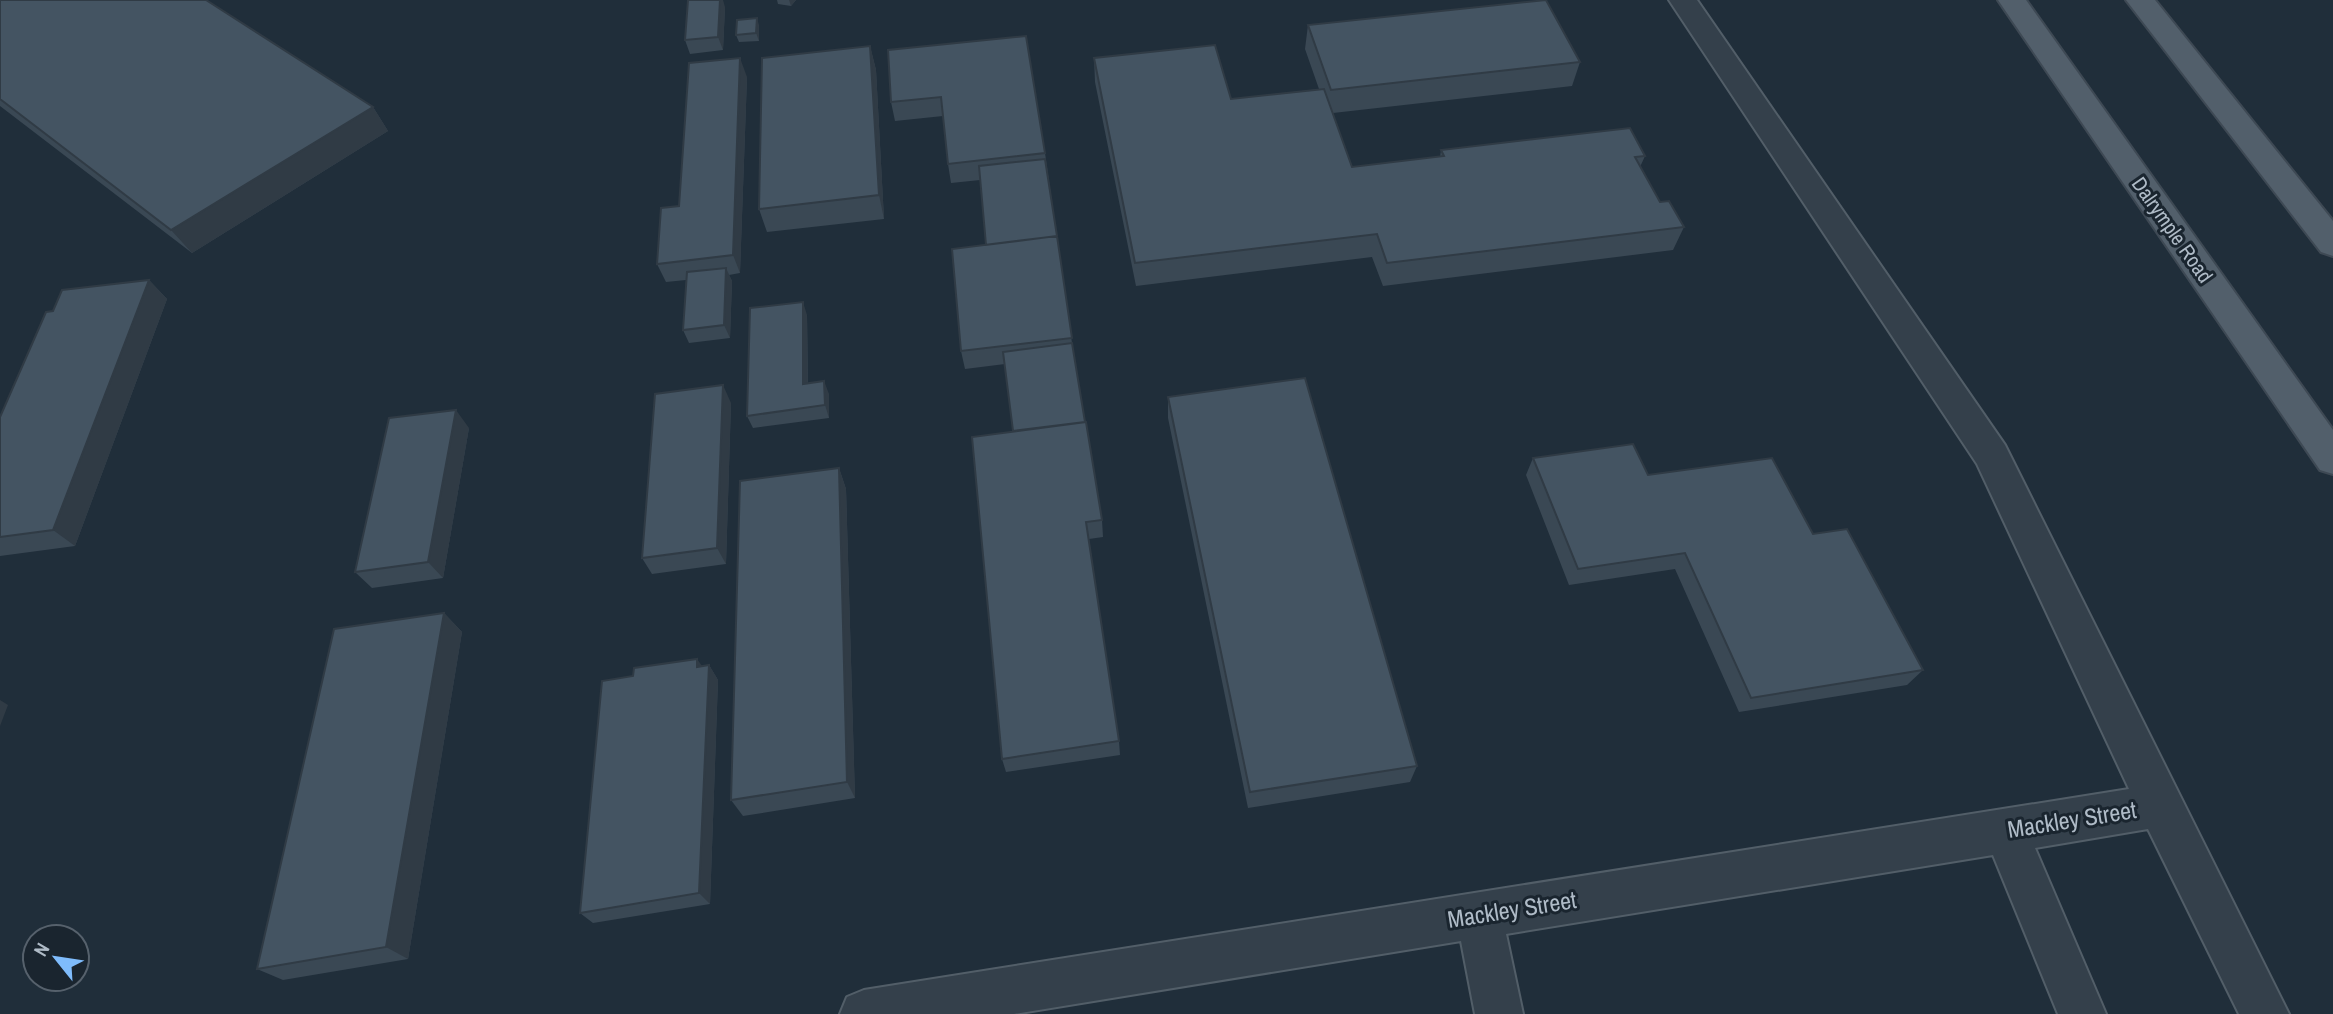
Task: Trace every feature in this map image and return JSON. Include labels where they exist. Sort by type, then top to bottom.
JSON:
[{"type":"main road","name":"Dalrymple Road","points":[[2012,0],[2333,459]]},
{"type":"main road","points":[[2140,0],[2333,244]]},
{"type":"street","points":[[1683,0],[1992,456],[2160,806],[2265,1014]]},
{"type":"street","name":"Mackley Street","points":[[864,1014],[2160,806]]},
{"type":"street","points":[[2005,830],[2082,1014]]},
{"type":"street","points":[[1479,915],[1499,1014]]},
{"type":"building","points":[[0,0],[206,0],[373,107],[171,230],[0,99]]},
{"type":"building","points":[[688,0],[720,0],[718,37],[685,40]]},
{"type":"building","points":[[1546,0],[1580,62],[1331,90],[1308,25]]},
{"type":"building","points":[[757,18],[756,33],[736,35],[737,20]]},
{"type":"building","points":[[1026,36],[1045,153],[948,164],[941,97],[891,102],[888,50]]},
{"type":"building","points":[[1215,45],[1231,99],[1324,89],[1352,167],[1444,156],[1441,150],[1630,128],[1645,156],[1635,157],[1660,202],[1669,201],[1684,227],[1387,263],[1377,234],[1135,263],[1094,58]]},
{"type":"building","points":[[870,46],[879,195],[759,209],[762,58]]},
{"type":"building","points":[[740,58],[733,255],[657,264],[661,208],[679,206],[689,63]]},
{"type":"building","points":[[1045,159],[1057,236],[986,245],[979,166]]},
{"type":"building","points":[[1057,236],[1072,338],[961,351],[952,249]]},
{"type":"building","points":[[726,268],[724,325],[683,330],[687,272]]},
{"type":"building","points":[[149,280],[53,530],[0,537],[0,417],[46,312],[53,311],[62,290]]},
{"type":"building","points":[[803,302],[803,384],[824,381],[825,405],[747,416],[750,308]]},
{"type":"building","points":[[1072,343],[1085,422],[1013,431],[1003,352]]},
{"type":"building","points":[[1305,378],[1417,766],[1250,792],[1168,397]]},
{"type":"building","points":[[723,385],[717,548],[642,558],[655,394]]},
{"type":"building","points":[[456,410],[428,562],[355,572],[389,418]]},
{"type":"building","points":[[1086,422],[1102,520],[1086,522],[1119,741],[1002,759],[972,437]]},
{"type":"building","points":[[1633,444],[1648,475],[1772,458],[1813,534],[1847,529],[1923,670],[1751,698],[1685,553],[1578,569],[1533,458]]},
{"type":"building","points":[[839,468],[847,782],[731,800],[740,481]]},
{"type":"building","points":[[444,613],[386,947],[257,969],[334,629]]},
{"type":"building","points":[[697,659],[697,667],[709,665],[699,893],[580,913],[602,681],[633,676],[634,668]]}]
